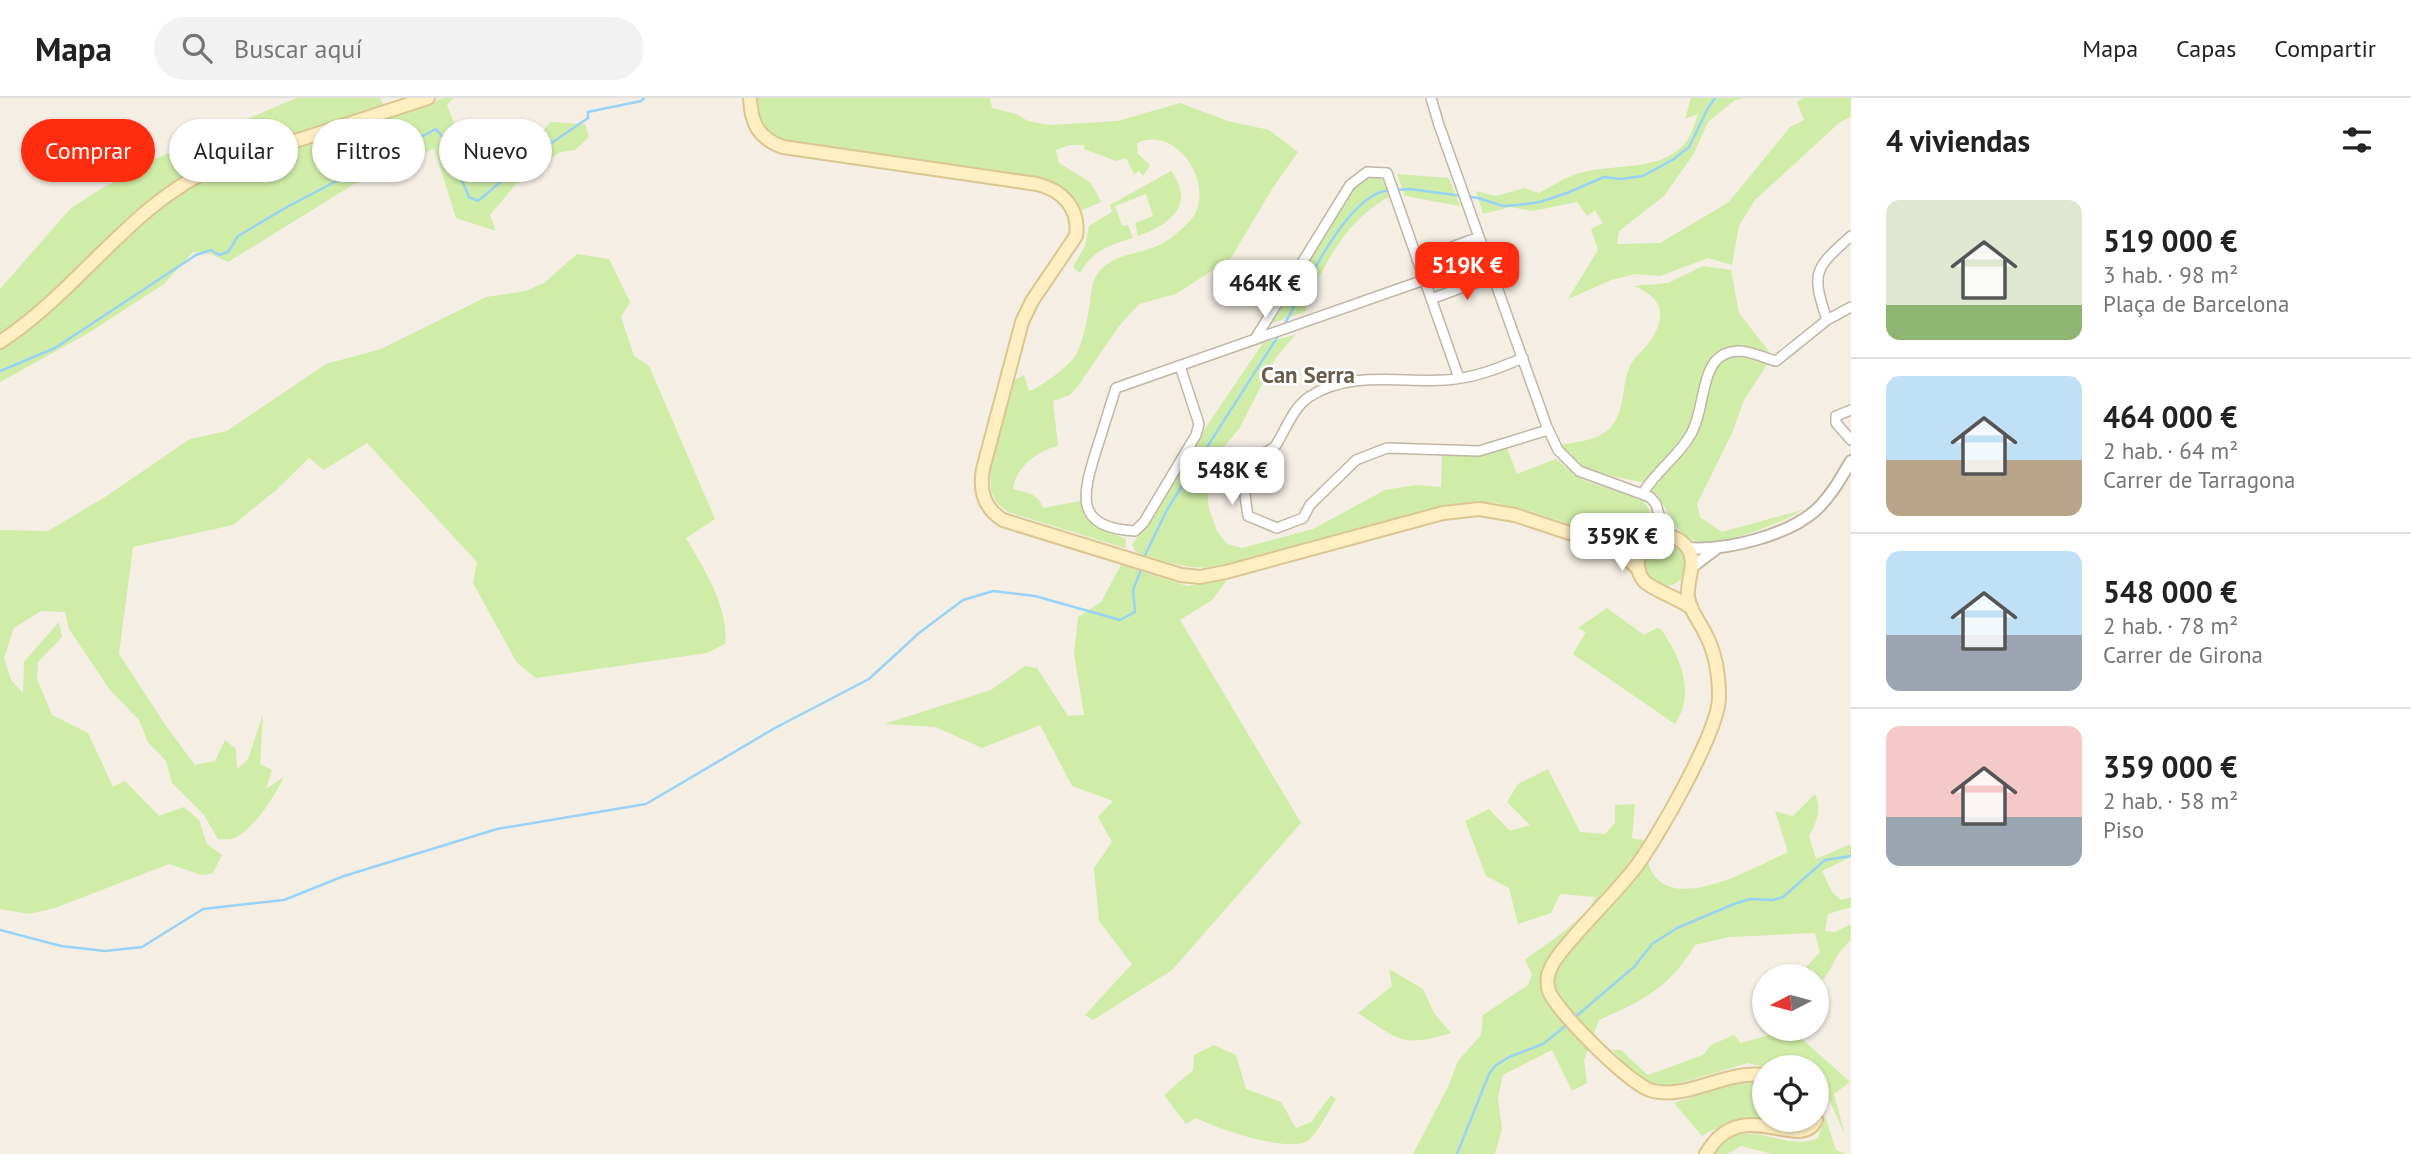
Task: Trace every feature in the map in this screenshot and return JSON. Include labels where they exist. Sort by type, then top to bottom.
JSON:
[{"type":"main road","points":[[0,342],[49,307],[159,200],[192,177],[218,166],[428,98]]},
{"type":"main road","points":[[750,98],[752,118],[759,133],[768,141],[783,147],[1037,184],[1058,192],[1070,205],[1076,224],[1076,236],[1032,301],[1022,323],[983,470],[981,489],[986,504],[1003,520],[1194,577],[1259,564],[1418,520],[1470,509],[1501,511],[1618,549],[1646,545]]},
{"type":"main road","points":[[1639,570],[1639,556],[1654,539],[1665,536],[1681,541],[1688,548],[1690,607]]},
{"type":"main road","points":[[1618,549],[1639,570],[1648,584],[1690,607],[1710,643],[1717,669],[1719,698],[1713,728],[1644,854],[1555,960],[1547,977],[1548,987],[1560,1010],[1641,1088],[1673,1093],[1741,1074],[1752,1074]]},
{"type":"main road","points":[[1665,591],[1678,589],[1690,573]]},
{"type":"main road","points":[[1706,1154],[1719,1137],[1734,1129],[1752,1127]]},
{"type":"main road","points":[[1776,1132],[1798,1137],[1808,1132]]},
{"type":"street","points":[[1431,98],[1522,358],[1558,450],[1579,471],[1600,481],[1643,493],[1656,504],[1665,536]]},
{"type":"street","points":[[1255,339],[1350,186],[1367,172],[1387,173],[1459,378]]},
{"type":"street","points":[[1827,320],[1818,293],[1817,273],[1824,261],[1851,236]]},
{"type":"street","points":[[1417,260],[1479,237]]},
{"type":"street","points":[[1431,299],[1493,276]]},
{"type":"street","points":[[1180,366],[1199,424],[1196,435],[1144,522],[1135,531],[1104,525],[1090,513],[1084,491],[1116,388],[1424,280]]},
{"type":"street","points":[[1643,493],[1656,471],[1683,448],[1693,431],[1702,406],[1706,375],[1717,358],[1729,352],[1741,351],[1776,361],[1827,320],[1851,307]]},
{"type":"street","points":[[1522,358],[1488,374],[1459,378],[1362,379],[1332,386],[1308,398],[1284,427],[1274,448],[1255,458],[1243,485],[1248,516],[1277,528],[1303,518],[1310,505],[1356,460],[1387,448],[1479,451],[1548,430]]},
{"type":"street","points":[[1851,410],[1836,416],[1836,423],[1851,440]]},
{"type":"street","points":[[1688,548],[1716,549],[1782,529],[1814,512],[1827,498],[1851,461]]},
{"type":"street","points":[[1690,573],[1716,549]]},
{"type":"green space","points":[[296,98],[380,98],[390,118],[444,98],[454,98],[447,105],[452,119],[439,119],[439,164],[434,148],[425,153],[425,119],[312,119],[312,182],[357,182],[228,262],[211,254],[193,252],[164,284],[87,334],[0,382],[0,289],[70,209],[113,182],[155,182],[155,159],[169,153],[169,182],[298,182],[298,119],[247,119]]},
{"type":"green space","points":[[758,98],[990,98],[992,108],[1016,114],[1028,121],[1049,125],[1118,121],[1180,103],[1228,121],[1269,130],[1298,152],[1272,189],[1231,258],[1176,294],[1139,304],[1119,326],[1078,386],[1070,395],[1053,401],[1058,446],[1043,451],[1029,461],[1018,474],[1013,489],[1035,496],[1043,508],[1080,501],[1099,525],[1126,539],[1125,548],[1008,512],[997,503],[991,491],[990,469],[1013,381],[1024,375],[1029,391],[1056,374],[1075,356],[1084,334],[1093,284],[1101,269],[1118,258],[1165,242],[1190,221],[1197,208],[1199,193],[1197,177],[1190,163],[1180,151],[1167,143],[1152,140],[1137,143],[1138,154],[1150,165],[1143,176],[1139,171],[1134,174],[1126,158],[1116,161],[1084,149],[1084,145],[1069,145],[1056,150],[1059,163],[1091,183],[1101,202],[1082,210],[1057,184],[1041,178],[842,151],[784,139],[769,132],[760,119]]},
{"type":"green space","points":[[1691,98],[1744,98],[1735,100],[1708,122],[1693,155],[1664,196],[1619,231],[1617,244],[1660,243],[1729,202],[1790,127],[1804,120],[1797,102],[1803,98],[1851,98],[1851,117],[1840,122],[1755,200],[1739,226],[1732,265],[1708,258],[1660,276],[1635,274],[1611,280],[1568,299],[1598,250],[1591,229],[1603,223],[1595,210],[1587,216],[1577,202],[1533,211],[1510,207],[1483,214],[1476,191],[1496,196],[1525,188],[1539,193],[1581,172],[1642,164],[1668,157],[1679,149],[1693,130],[1698,114],[1685,119]]},
{"type":"green space","points":[[552,122],[585,124],[589,137],[575,150],[561,152],[552,157]]},
{"type":"green space","points":[[1171,171],[1181,194],[1180,204],[1169,220],[1138,236],[1135,223],[1153,216],[1146,194],[1115,206],[1122,226],[1128,225],[1133,238],[1102,250],[1090,259],[1080,273],[1073,267],[1085,246],[1089,226],[1112,212],[1110,205]]},
{"type":"green space","points":[[1397,174],[1449,178],[1460,206],[1405,196]]},
{"type":"green space","points":[[1380,176],[1391,196],[1376,205],[1349,230],[1327,262],[1305,312],[1272,323],[1354,186],[1367,178]]},
{"type":"green space","points":[[445,182],[518,182],[490,215],[496,231],[456,218]]},
{"type":"green space","points":[[577,254],[609,259],[630,302],[621,317],[634,356],[649,366],[715,519],[686,538],[719,602],[725,644],[707,653],[536,678],[517,663],[473,583],[477,562],[367,443],[324,470],[309,458],[275,491],[233,525],[133,547],[119,654],[195,765],[215,761],[225,740],[236,749],[237,769],[248,759],[263,714],[260,764],[272,770],[266,789],[284,777],[269,803],[243,833],[233,839],[218,839],[204,815],[172,783],[166,761],[148,742],[139,720],[110,690],[69,629],[65,612],[41,611],[14,628],[4,658],[11,680],[23,693],[24,662],[59,622],[62,637],[38,662],[37,679],[52,715],[88,733],[113,787],[125,781],[159,816],[184,807],[199,820],[207,844],[222,855],[213,873],[202,875],[169,864],[55,908],[29,914],[0,909],[0,530],[48,531],[105,497],[190,439],[227,431],[326,364],[381,349],[486,297],[526,291],[544,283]]},
{"type":"green space","points":[[1703,266],[1731,270],[1739,313],[1774,358],[1740,348],[1714,357],[1704,374],[1697,415],[1681,445],[1654,470],[1646,483],[1600,474],[1581,465],[1560,445],[1597,437],[1614,423],[1620,410],[1630,366],[1648,344],[1658,326],[1660,310],[1657,303],[1652,296],[1634,286],[1668,283]]},
{"type":"green space","points":[[1295,335],[1275,359],[1239,429],[1209,464],[1212,471],[1207,491],[1209,509],[1217,531],[1227,544],[1242,548],[1313,529],[1385,490],[1417,485],[1441,487],[1442,456],[1478,455],[1506,446],[1517,474],[1556,459],[1581,479],[1644,501],[1651,513],[1652,525],[1642,538],[1625,543],[1530,511],[1497,503],[1469,505],[1239,564],[1186,566],[1136,552],[1132,545],[1198,439],[1263,343]]},
{"type":"green space","points":[[1743,355],[1768,363],[1744,400],[1732,433],[1697,504],[1700,517],[1722,532],[1802,510],[1746,534],[1713,542],[1699,541],[1682,533],[1649,488],[1696,432],[1703,415],[1709,378],[1721,360]]},
{"type":"green space","points":[[1665,542],[1681,548],[1687,564],[1681,580],[1665,586],[1649,580],[1643,564],[1649,548]]},
{"type":"green space","points":[[1121,565],[1187,586],[1227,580],[1212,600],[1180,620],[1301,823],[1172,970],[1093,1020],[1085,1015],[1132,964],[1099,921],[1094,868],[1112,842],[1098,817],[1113,801],[1072,786],[1040,725],[982,748],[936,727],[884,724],[991,690],[1025,666],[1037,668],[1068,716],[1084,715],[1074,654],[1078,617],[1101,602]]},
{"type":"green space","points":[[1607,608],[1644,635],[1657,628],[1661,629],[1668,640],[1679,663],[1685,687],[1681,712],[1675,724],[1573,654],[1586,632],[1578,628]]},
{"type":"green space","points":[[1548,769],[1580,832],[1605,834],[1615,823],[1615,805],[1635,804],[1632,838],[1643,840],[1652,872],[1663,884],[1679,889],[1697,888],[1738,876],[1788,852],[1775,811],[1793,816],[1815,794],[1818,815],[1809,836],[1816,859],[1851,844],[1851,857],[1822,871],[1832,892],[1841,900],[1851,897],[1851,907],[1828,914],[1825,931],[1835,932],[1851,924],[1851,941],[1840,951],[1829,971],[1829,964],[1809,964],[1820,952],[1815,933],[1729,937],[1695,945],[1675,972],[1654,991],[1599,1020],[1584,1060],[1587,1083],[1572,1091],[1552,1050],[1503,1075],[1498,1097],[1502,1129],[1495,1154],[1413,1154],[1448,1087],[1458,1061],[1481,1035],[1483,1015],[1528,985],[1532,974],[1525,960],[1573,924],[1596,897],[1560,894],[1551,913],[1518,924],[1509,888],[1486,876],[1465,821],[1489,809],[1510,831],[1530,825],[1507,802],[1518,784]]},
{"type":"green space","points":[[1389,969],[1423,989],[1434,1013],[1451,1033],[1422,1040],[1402,1039],[1358,1013],[1392,986]]},
{"type":"green space","points":[[1734,1035],[1741,1043],[1752,1040],[1804,1041],[1820,1055],[1752,1055],[1752,1064],[1670,1086],[1645,1084],[1612,1050],[1621,1050],[1648,1075],[1703,1055],[1711,1045]]},
{"type":"green space","points":[[1214,1045],[1236,1055],[1246,1089],[1281,1102],[1296,1128],[1311,1122],[1331,1095],[1336,1099],[1309,1140],[1300,1144],[1271,1142],[1220,1128],[1196,1118],[1186,1124],[1164,1095],[1193,1070],[1194,1055]]},
{"type":"green space","points":[[1829,1063],[1850,1082],[1834,1094],[1845,1135],[1829,1099]]},
{"type":"green space","points":[[1752,1082],[1752,1120],[1716,1128],[1702,1136],[1674,1103],[1736,1083]]},
{"type":"green space","points":[[1829,1128],[1836,1150],[1846,1154],[1772,1154],[1741,1146],[1727,1154],[1715,1154],[1725,1141],[1737,1135],[1750,1134],[1791,1141],[1818,1138],[1820,1132],[1829,1132]]},
{"type":"waterway","points":[[0,371],[55,348],[196,255],[211,250],[219,255],[228,252],[238,236],[287,207],[436,129],[445,140],[469,197],[478,201],[528,159],[588,118],[588,112],[641,101],[644,98]]},
{"type":"waterway","points":[[1397,190],[1410,189],[1478,198],[1503,206],[1540,202],[1604,177],[1621,179],[1643,176],[1674,159],[1689,147],[1715,98]]},
{"type":"waterway","points":[[1283,327],[1314,269],[1343,225],[1358,207],[1374,195],[1390,190]]},
{"type":"waterway","points":[[1145,555],[1168,508],[1280,333]]},
{"type":"waterway","points":[[0,930],[61,946],[105,951],[142,947],[203,909],[284,900],[344,876],[497,829],[646,804],[775,728],[869,679],[919,633],[963,600],[993,591],[1035,596],[1120,620],[1135,612],[1133,590],[1141,570]]},
{"type":"waterway","points":[[1574,1018],[1634,967],[1652,944],[1677,928],[1750,899],[1773,900],[1783,897],[1825,860],[1851,856]]},
{"type":"waterway","points":[[1457,1154],[1489,1074],[1495,1066],[1509,1057],[1543,1044],[1569,1023]]},
{"type":"district","name":"Can Serra","points":[[1308,374]]}]
